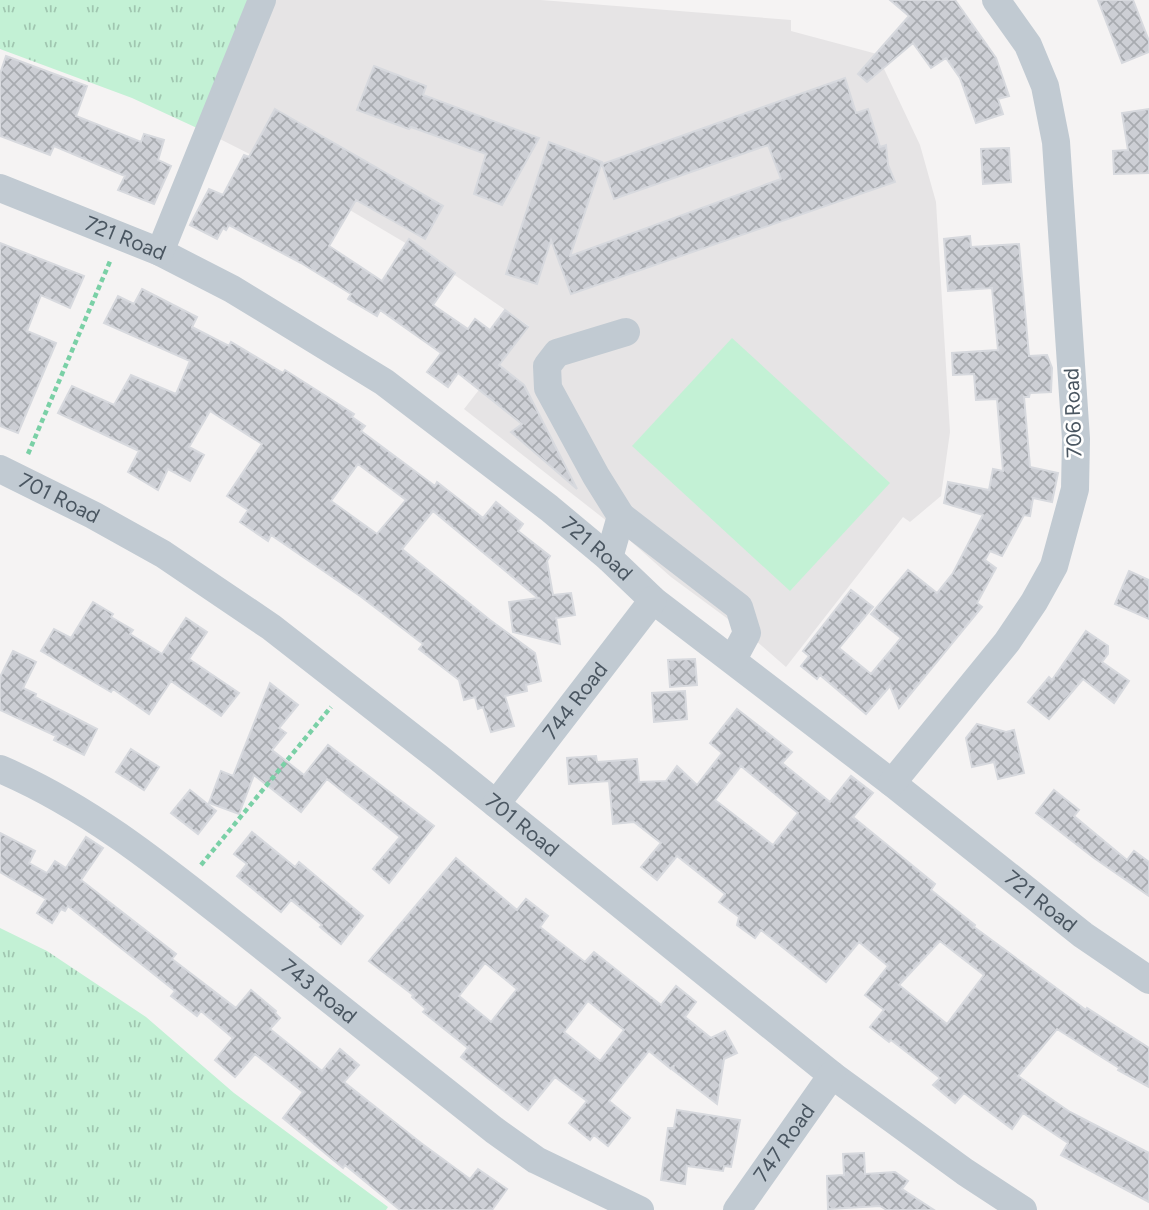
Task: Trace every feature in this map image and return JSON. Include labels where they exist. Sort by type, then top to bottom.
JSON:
[{"type":"street","points":[[160,252],[262,0]]},
{"type":"street","name":"706 Road","points":[[892,783],[1007,642],[1034,602],[1054,566],[1074,489],[1076,439],[1056,142],[1045,86],[1028,45],[996,0]]},
{"type":"street","name":"721 Road","points":[[0,188],[160,252],[232,289],[384,382],[549,508],[653,600],[733,659],[1083,935],[1149,980]]},
{"type":"street","points":[[626,332],[557,353],[547,366],[548,388],[621,516],[739,607],[747,633],[733,659]]},
{"type":"street","name":"701 Road","points":[[9,473],[163,554],[218,589],[348,687],[832,1074],[965,1172],[1023,1210]]},
{"type":"street","points":[[608,558],[621,516]]},
{"type":"street","name":"744 Road","points":[[496,804],[653,600]]},
{"type":"street","name":"743 Road","points":[[0,769],[33,783],[89,816],[158,864],[494,1130],[536,1160],[640,1210]]},
{"type":"street","name":"747 Road","points":[[737,1210],[832,1074]]},
{"type":"path","points":[[9,473],[121,236]]},
{"type":"path","points":[[200,867],[348,687]]},
{"type":"shaded area","points":[[263,0],[541,0],[791,20],[791,31],[877,54],[920,145],[936,202],[950,432],[941,496],[910,522],[903,517],[786,667],[747,633],[671,577],[617,529],[464,409],[529,326],[424,254],[289,174],[210,134]]},
{"type":"green space","points":[[0,0],[263,0],[210,134],[132,98],[0,49]]},
{"type":"green space","points":[[732,338],[890,483],[790,591],[632,446]]},
{"type":"green space","points":[[0,928],[47,951],[146,1017],[234,1093],[388,1207],[386,1210],[0,1210]]},
{"type":"building","points":[[890,0],[955,0],[996,58],[1009,96],[998,99],[1003,114],[976,123],[960,78],[946,58],[931,68],[913,43],[867,82],[858,74],[909,16]]},
{"type":"building","points":[[1098,0],[1133,0],[1149,41],[1149,52],[1122,63]]},
{"type":"building","points":[[6,56],[87,86],[76,116],[141,142],[144,134],[164,140],[158,160],[171,166],[154,204],[118,190],[125,176],[54,146],[50,155],[0,136],[0,74]]},
{"type":"building","points":[[374,66],[426,86],[423,95],[539,138],[502,205],[474,194],[486,154],[357,110]]},
{"type":"building","points":[[845,78],[856,113],[868,109],[880,147],[886,145],[888,165],[895,182],[571,294],[551,240],[537,284],[506,274],[549,142],[602,162],[570,256],[781,179],[768,145],[614,199],[602,164]]},
{"type":"building","points":[[275,109],[443,206],[425,239],[356,200],[329,246],[382,281],[409,239],[455,273],[433,305],[468,329],[475,319],[490,330],[505,310],[528,327],[499,365],[524,385],[577,489],[511,432],[522,424],[458,373],[448,387],[427,372],[441,353],[380,310],[377,316],[348,299],[351,294],[301,263],[229,225],[226,230],[223,228],[217,239],[190,225],[209,189],[223,195],[244,155],[249,157]]},
{"type":"building","points":[[1149,109],[1149,173],[1114,174],[1113,151],[1128,150],[1122,113]]},
{"type":"building","points":[[1009,148],[1011,182],[983,184],[981,149]]},
{"type":"building","points":[[970,236],[971,247],[1019,244],[1029,356],[1047,355],[1052,368],[1051,392],[1030,393],[1029,397],[1024,397],[1030,467],[1058,473],[1052,502],[1033,498],[1030,516],[1024,515],[1002,556],[990,551],[985,560],[996,568],[977,603],[982,607],[899,708],[890,686],[866,714],[820,675],[817,679],[801,666],[809,656],[803,651],[851,590],[873,607],[839,648],[871,674],[901,638],[871,614],[908,570],[937,593],[953,573],[983,515],[944,503],[948,482],[989,490],[993,469],[1003,471],[997,399],[976,400],[974,374],[953,375],[952,353],[998,350],[992,288],[948,291],[944,239]]},
{"type":"building","points":[[0,243],[84,276],[70,308],[41,295],[27,331],[56,343],[18,433],[0,426]]},
{"type":"building","points":[[142,289],[197,317],[192,327],[229,346],[231,342],[283,373],[285,370],[354,414],[352,417],[365,426],[361,431],[435,486],[437,482],[483,518],[496,502],[523,524],[518,531],[550,556],[547,561],[553,595],[571,593],[575,615],[556,618],[560,644],[513,632],[509,602],[538,598],[433,511],[402,549],[535,653],[541,681],[526,685],[527,691],[505,696],[514,726],[491,732],[483,707],[478,709],[475,697],[464,700],[459,680],[419,649],[423,644],[360,596],[271,535],[268,541],[240,522],[248,510],[227,496],[262,444],[210,411],[189,447],[204,455],[190,481],[168,469],[158,490],[128,472],[139,451],[58,413],[72,386],[114,405],[131,375],[176,394],[190,361],[104,323],[118,296],[134,304]],"holes":[[[358,464],[406,500],[377,534],[331,501]]]},
{"type":"building","points":[[1129,571],[1149,580],[1149,619],[1115,604]]},
{"type":"building","points":[[93,602],[133,630],[130,634],[162,654],[186,618],[207,632],[189,659],[239,693],[221,716],[171,681],[149,714],[113,689],[111,692],[41,651],[54,629],[71,638]]},
{"type":"building","points":[[1086,631],[1108,646],[1108,654],[1102,662],[1129,681],[1114,703],[1083,679],[1049,719],[1028,702],[1049,677],[1052,680]]},
{"type":"building","points":[[13,651],[36,662],[23,688],[97,729],[84,755],[54,740],[56,736],[0,710],[0,677]]},
{"type":"building","points":[[695,659],[697,685],[670,687],[668,660]]},
{"type":"building","points":[[270,683],[298,705],[279,728],[286,733],[272,750],[304,775],[328,745],[434,826],[389,883],[373,869],[400,837],[327,779],[301,812],[254,775],[239,814],[209,803],[221,771],[233,776]]},
{"type":"building","points":[[685,691],[687,719],[654,722],[652,693]]},
{"type":"building","points":[[737,709],[792,752],[782,763],[830,802],[851,776],[873,793],[853,817],[935,884],[931,890],[975,925],[974,927],[1086,1010],[1087,1008],[1149,1048],[1149,1087],[1118,1070],[1119,1068],[1057,1029],[1018,1076],[1070,1112],[1149,1153],[1149,1202],[1061,1155],[1068,1143],[1023,1113],[1012,1129],[964,1093],[955,1103],[933,1085],[940,1078],[870,1027],[884,1010],[865,995],[888,966],[859,942],[826,982],[761,930],[755,938],[737,925],[739,917],[719,902],[725,894],[677,856],[657,880],[641,867],[661,843],[634,822],[613,824],[609,781],[569,784],[567,758],[596,756],[597,762],[637,759],[639,782],[666,781],[677,766],[697,785],[722,753],[710,743]],"holes":[[[741,766],[798,813],[773,845],[715,800]],[[940,941],[984,975],[947,1024],[899,985]]]},
{"type":"building","points":[[977,724],[1006,732],[1014,730],[1024,773],[998,779],[994,762],[972,767],[966,738]]},
{"type":"building","points":[[131,749],[159,767],[144,790],[116,772]]},
{"type":"building","points":[[190,790],[216,811],[198,834],[171,813]]},
{"type":"building","points":[[1054,790],[1079,810],[1074,816],[1127,860],[1134,851],[1149,862],[1149,896],[1036,813]]},
{"type":"building","points":[[252,832],[295,867],[299,862],[363,916],[341,944],[291,900],[281,912],[237,876],[247,864],[234,854]]},
{"type":"building","points":[[0,833],[35,851],[29,863],[47,873],[55,861],[66,868],[86,837],[103,848],[81,880],[176,954],[172,959],[236,1008],[251,990],[276,1011],[280,1018],[270,1029],[322,1071],[340,1049],[359,1065],[344,1082],[470,1179],[478,1169],[507,1189],[492,1210],[400,1210],[345,1165],[343,1168],[283,1118],[303,1092],[255,1054],[235,1077],[215,1060],[233,1038],[201,1011],[197,1016],[171,996],[175,991],[68,906],[65,911],[61,909],[52,923],[37,913],[46,899],[0,872]]},
{"type":"building","points":[[456,858],[517,910],[526,899],[548,916],[540,927],[585,962],[594,952],[661,1005],[676,986],[696,1002],[685,1017],[711,1038],[725,1031],[737,1053],[724,1059],[717,1104],[673,1070],[674,1065],[671,1069],[649,1051],[609,1101],[630,1118],[608,1146],[594,1135],[590,1140],[569,1123],[587,1101],[555,1077],[528,1110],[461,1057],[468,1048],[423,1012],[426,1009],[413,995],[369,961]],"holes":[[[485,963],[517,989],[491,1022],[459,996]],[[588,1001],[624,1030],[600,1061],[564,1032]]]},
{"type":"building","points":[[677,1110],[740,1120],[731,1167],[724,1166],[723,1171],[687,1166],[685,1184],[661,1180],[668,1128],[674,1128]]},
{"type":"building","points":[[864,1153],[865,1174],[895,1172],[908,1181],[902,1189],[934,1210],[887,1210],[880,1206],[828,1209],[827,1176],[844,1175],[843,1154]]}]
